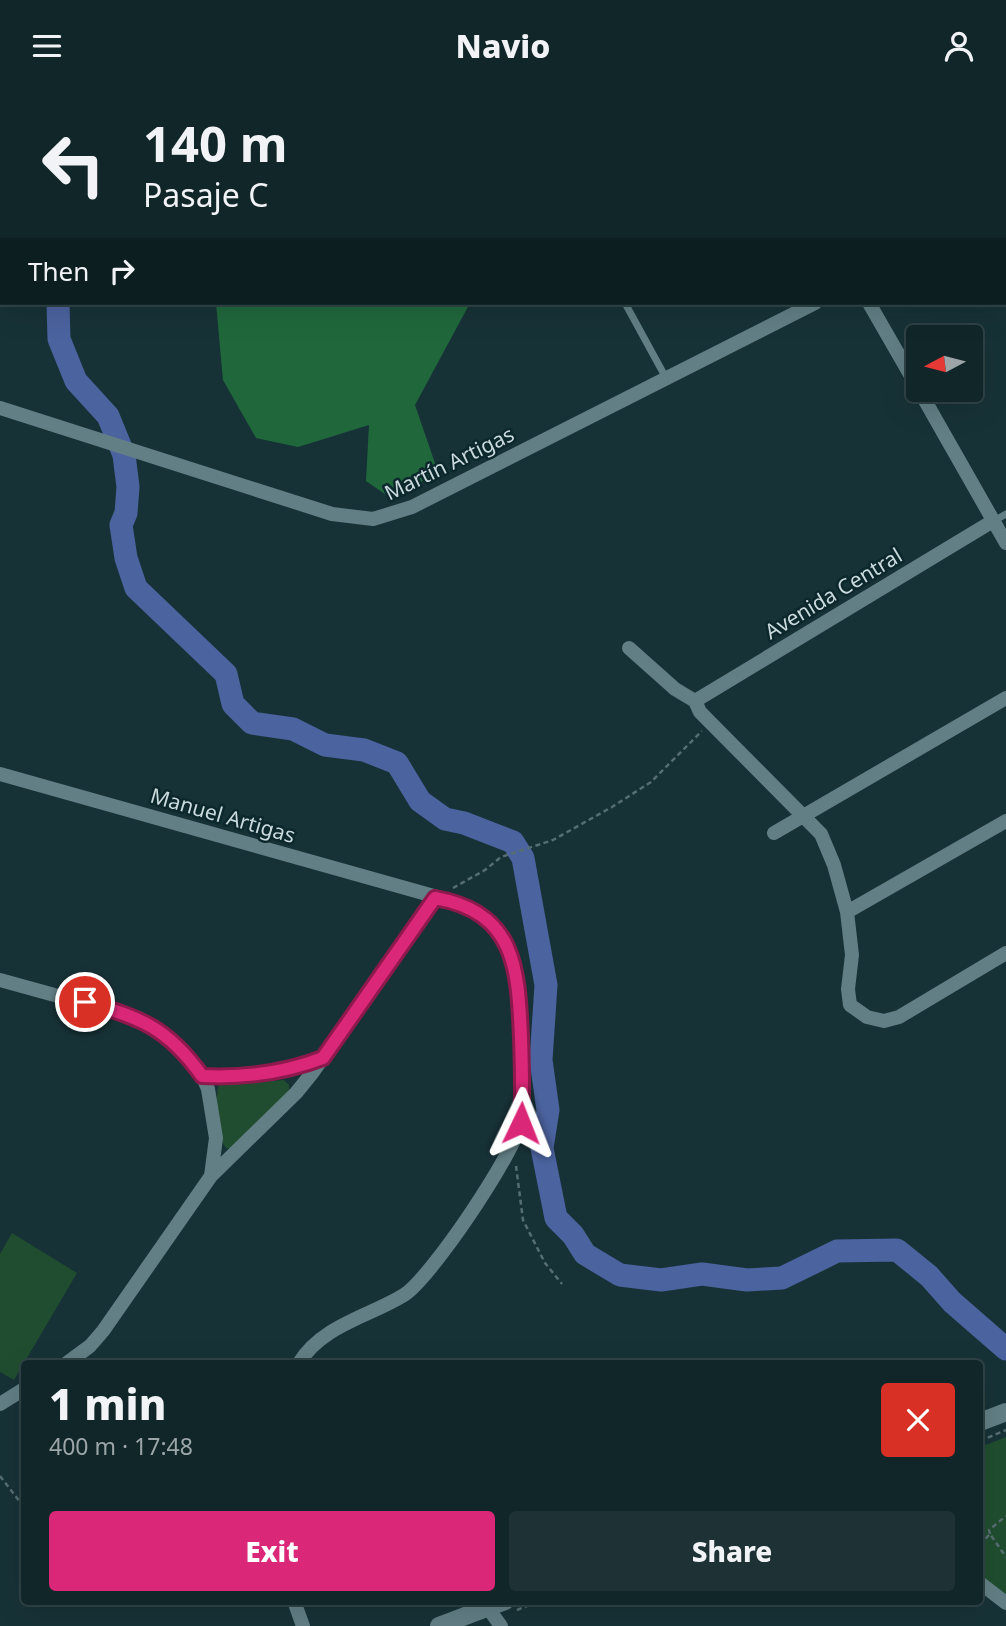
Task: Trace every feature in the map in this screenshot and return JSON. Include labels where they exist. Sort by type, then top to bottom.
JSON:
[{"type":"street","name":"Martín Artigas","points":[[0,408],[332,514],[373,519],[412,506],[811,305]]},
{"type":"street","points":[[870,305],[906,367]]},
{"type":"street","points":[[927,403],[1000,518],[1006,543]]},
{"type":"street","name":"Avenida Central","points":[[695,701],[1000,518]]},
{"type":"street","points":[[629,647],[675,689],[695,701],[710,723],[821,834],[834,865],[847,912],[852,955],[848,989],[850,1005],[867,1017],[884,1021],[899,1017],[1006,953]]},
{"type":"street","points":[[774,833],[1006,698]]},
{"type":"street","name":"Manuel Artigas","points":[[0,774],[405,887],[470,908],[487,919],[506,944],[519,980],[523,1101],[521,1123],[511,1149],[422,1281],[401,1297],[376,1307],[323,1336],[301,1360]]},
{"type":"street","points":[[847,912],[1006,821]]},
{"type":"street","points":[[70,1360],[90,1346],[103,1331],[211,1175],[296,1093],[435,898]]},
{"type":"street","points":[[0,979],[138,1018],[159,1029],[174,1042],[202,1076],[208,1089],[215,1121],[215,1156],[211,1175]]},
{"type":"street","points":[[202,1076],[268,1073],[303,1066],[323,1058]]},
{"type":"street","points":[[0,1404],[21,1391]]},
{"type":"street","points":[[983,1421],[1006,1412]]},
{"type":"street","points":[[983,1585],[1006,1603]]},
{"type":"street","points":[[295,1605],[303,1626]]},
{"type":"street","points":[[439,1626],[493,1605]]},
{"type":"street","points":[[496,1605],[501,1626]]},
{"type":"lane","points":[[626,305],[666,378]]},
{"type":"path","points":[[435,898],[485,870],[501,857],[553,840],[612,807],[651,782],[710,723]]},
{"type":"path","points":[[511,1149],[522,1201],[523,1220],[545,1263],[562,1284]]},
{"type":"path","points":[[983,1440],[1006,1430]]},
{"type":"path","points":[[0,1476],[21,1503]]},
{"type":"path","points":[[983,1542],[990,1534],[989,1531],[1006,1516]]},
{"type":"path","points":[[990,1534],[1006,1557]]},
{"type":"green space","points":[[216,305],[469,305],[415,405],[438,472],[392,499],[366,481],[369,425],[298,447],[256,438],[223,380]]},
{"type":"green space","points":[[284,1080],[289,1085],[289,1093],[231,1149],[226,1148],[218,1117],[219,1085]]},
{"type":"green space","points":[[12,1233],[77,1273],[26,1360],[21,1360],[21,1368],[14,1380],[0,1372],[0,1254]]},
{"type":"green space","points":[[1006,1437],[1006,1596],[983,1578],[983,1446]]},
{"type":"waterway","points":[[58,305],[59,339],[76,381],[108,416],[124,455],[128,487],[126,513],[121,525],[126,558],[136,588],[226,674],[233,704],[252,723],[293,729],[325,745],[364,750],[397,763],[420,801],[445,819],[464,823],[513,842],[523,858],[546,985],[541,1060],[548,1110],[542,1148],[556,1218],[573,1235],[585,1254],[620,1275],[661,1280],[702,1274],[747,1280],[782,1278],[837,1251],[897,1250],[929,1276],[952,1302],[1006,1349]]},
{"type":"route","points":[[85,1002],[138,1018],[159,1029],[188,1056],[202,1076],[268,1073],[303,1066],[323,1058],[435,898],[448,900],[470,908],[487,919],[506,944],[519,980],[523,1101],[521,1123]]}]
